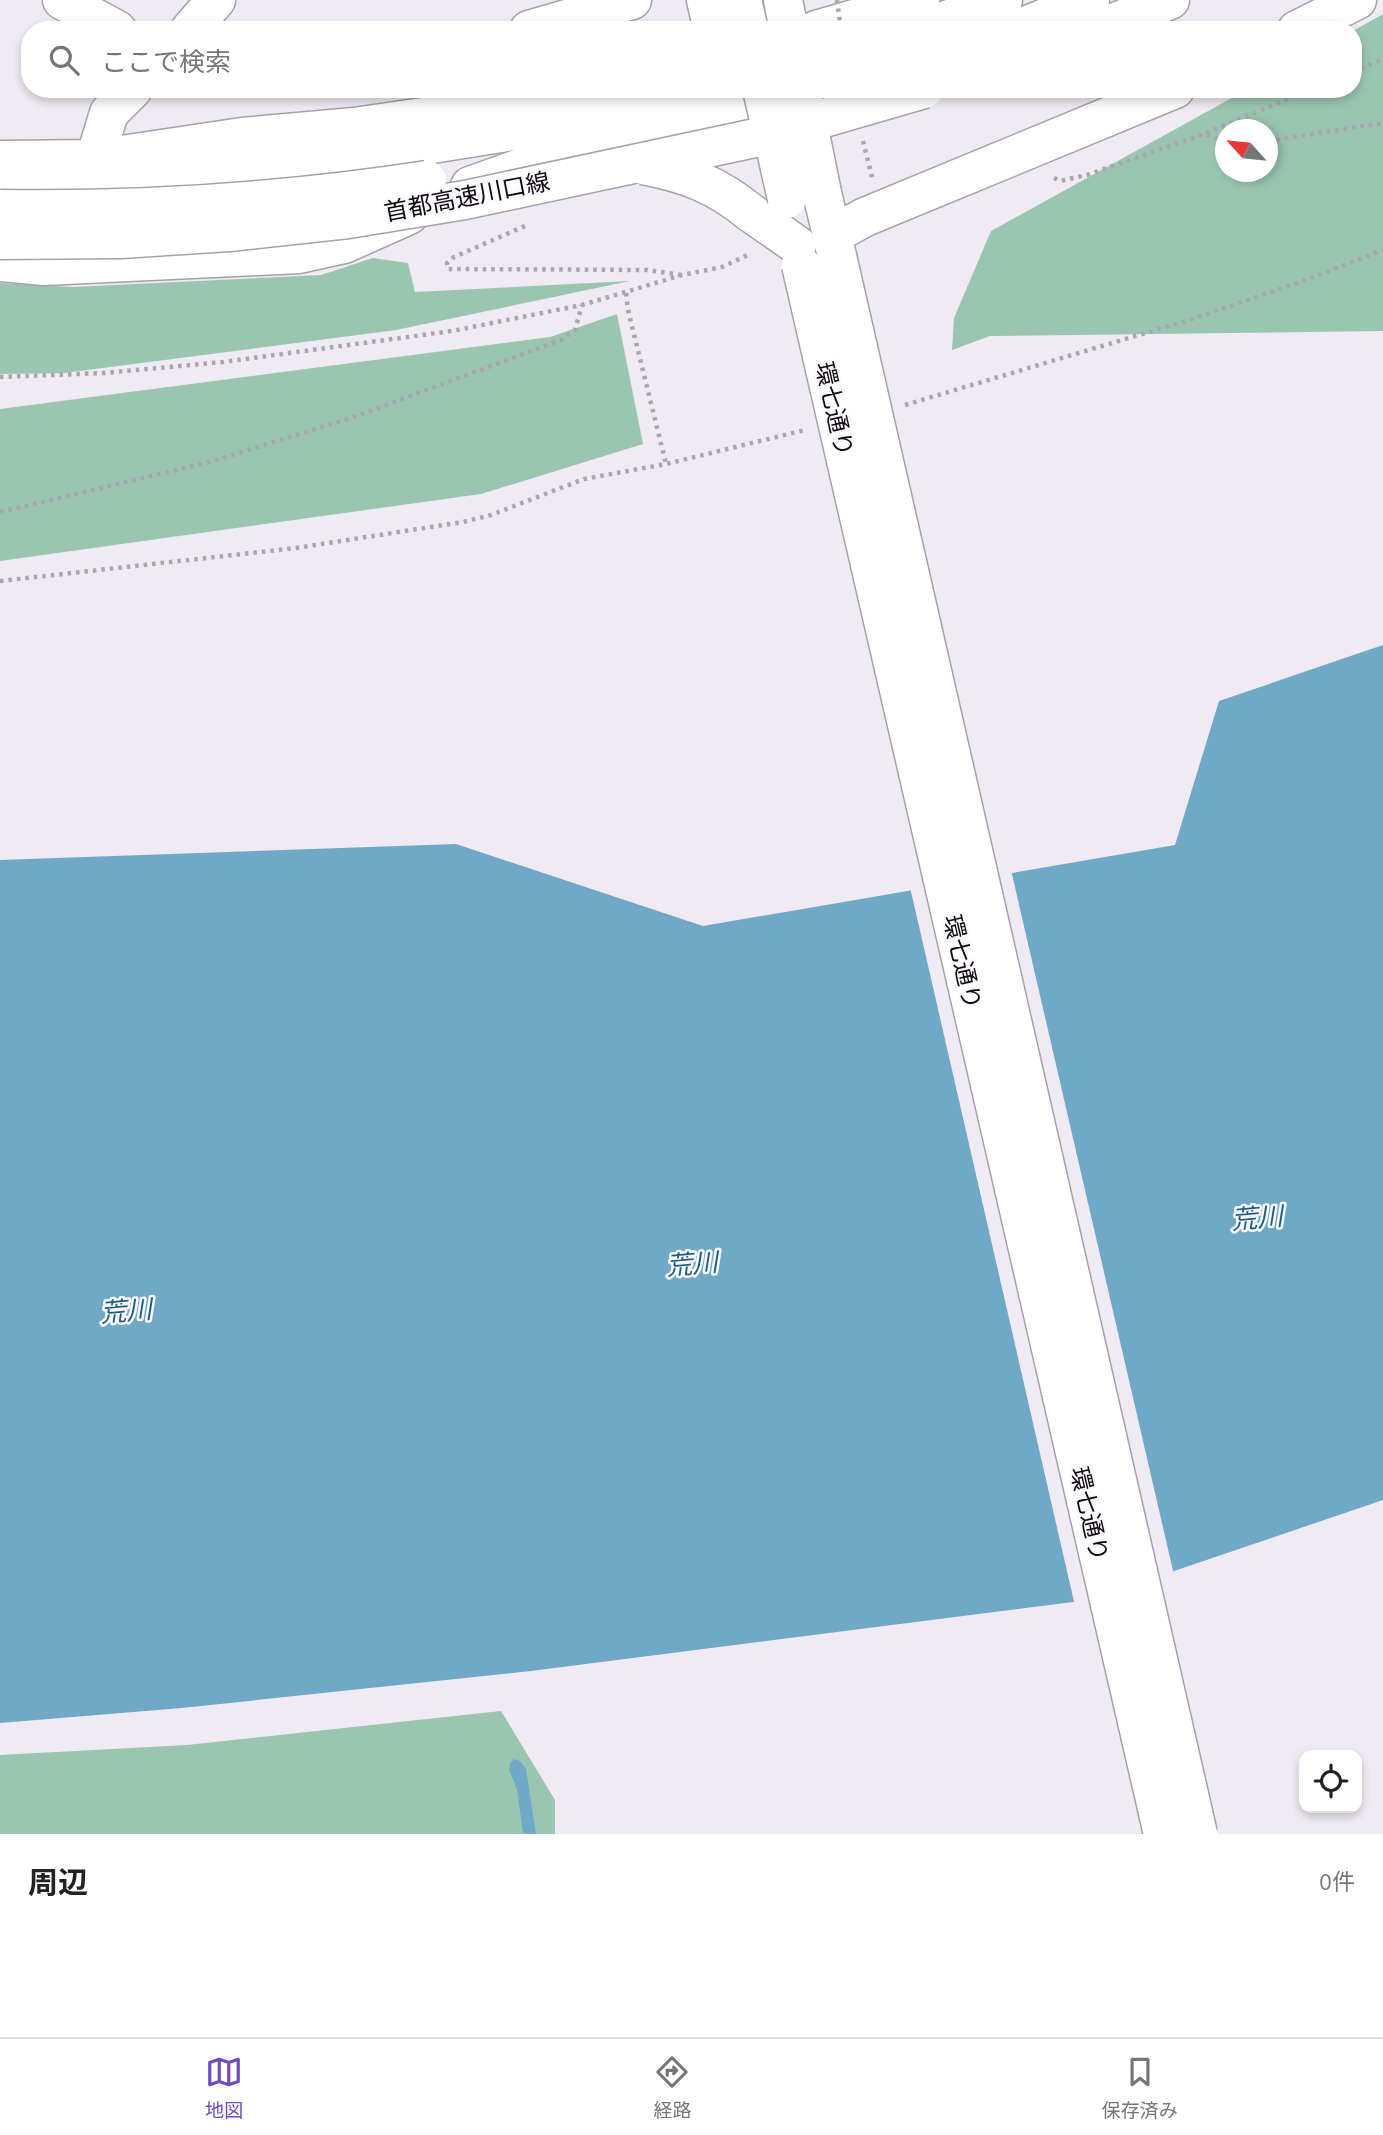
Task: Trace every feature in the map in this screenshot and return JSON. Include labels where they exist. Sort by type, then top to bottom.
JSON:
[{"type":"main road","points":[[62,0],[100,21]]},
{"type":"main road","points":[[198,21],[216,0]]},
{"type":"main road","points":[[560,21],[632,0]]},
{"type":"main road","points":[[706,0],[711,21]]},
{"type":"main road","points":[[742,0],[747,21]]},
{"type":"main road","points":[[783,0],[787,21]]},
{"type":"main road","points":[[830,19],[920,0]]},
{"type":"main road","points":[[944,21],[1003,0]]},
{"type":"main road","points":[[1038,21],[1090,0]]},
{"type":"main road","points":[[1118,21],[1170,0]]},
{"type":"main road","points":[[1315,21],[1357,0]]},
{"type":"main road","points":[[95,159],[109,113],[124,98]]},
{"type":"main road","points":[[0,160],[95,159],[242,137],[354,127],[478,109],[528,98]]},
{"type":"main road","points":[[0,179],[70,180],[307,164],[708,98]]},
{"type":"main road","points":[[0,261],[44,266],[235,259],[299,254],[344,244],[467,187],[720,98]]},
{"type":"main road","name":"環七通り","points":[[734,98],[805,196]]},
{"type":"main road","name":"環七通り","points":[[801,98],[805,196],[1163,1834]]},
{"type":"main road","name":"首都高速川口線","points":[[0,240],[121,239],[229,232],[387,213],[465,200],[755,138],[893,98]]},
{"type":"main road","points":[[0,209],[96,210],[230,204],[574,160],[614,159],[663,169],[707,183],[751,213],[817,250],[865,217],[1153,98]]},
{"type":"main road","points":[[0,225],[113,226],[257,216],[467,187]]},
{"type":"main road","name":"環七通り","points":[[817,250],[1198,1834]]},
{"type":"path","points":[[1362,68],[1383,59]]},
{"type":"path","points":[[1060,181],[1087,176],[1204,134],[1290,98]]},
{"type":"path","points":[[1278,139],[1383,123]]},
{"type":"path","points":[[1204,134],[1215,138]]},
{"type":"path","points":[[536,222],[461,253],[447,263],[448,269],[647,270],[682,275]]},
{"type":"path","points":[[901,406],[1189,320],[1383,250]]},
{"type":"path","points":[[0,377],[104,373],[223,362],[452,331],[582,305],[682,275],[722,267],[748,254],[759,262]]},
{"type":"path","points":[[626,292],[628,310],[666,464]]},
{"type":"path","points":[[0,512],[210,462],[354,417],[561,340],[575,330],[582,305]]},
{"type":"path","points":[[0,581],[296,548],[463,522],[491,515],[584,479],[666,464],[810,428]]},
{"type":"green space","points":[[1383,14],[1383,331],[990,336],[952,350],[954,318],[991,231],[1232,98],[1362,98],[1362,26]]},
{"type":"green space","points":[[373,258],[408,263],[415,292],[630,281],[396,330],[64,373],[0,374],[0,283],[73,287],[321,275]]},
{"type":"green space","points":[[617,314],[643,444],[481,494],[0,561],[0,409],[550,337]]},
{"type":"green space","points":[[501,1711],[555,1800],[555,1834],[0,1834],[0,1755],[187,1745]]},
{"type":"water","name":"荒川","points":[[1383,645],[1383,1500],[1089,1600],[531,1671],[182,1708],[0,1723],[0,860],[456,844],[703,926],[1175,845],[1219,701]]},
{"type":"water","points":[[514,1759],[520,1761],[526,1769],[536,1834],[523,1833],[517,1789],[509,1770]]},
{"type":"pier","points":[[1011,870],[1174,1575],[1090,1604],[1075,1606],[910,887]]}]
